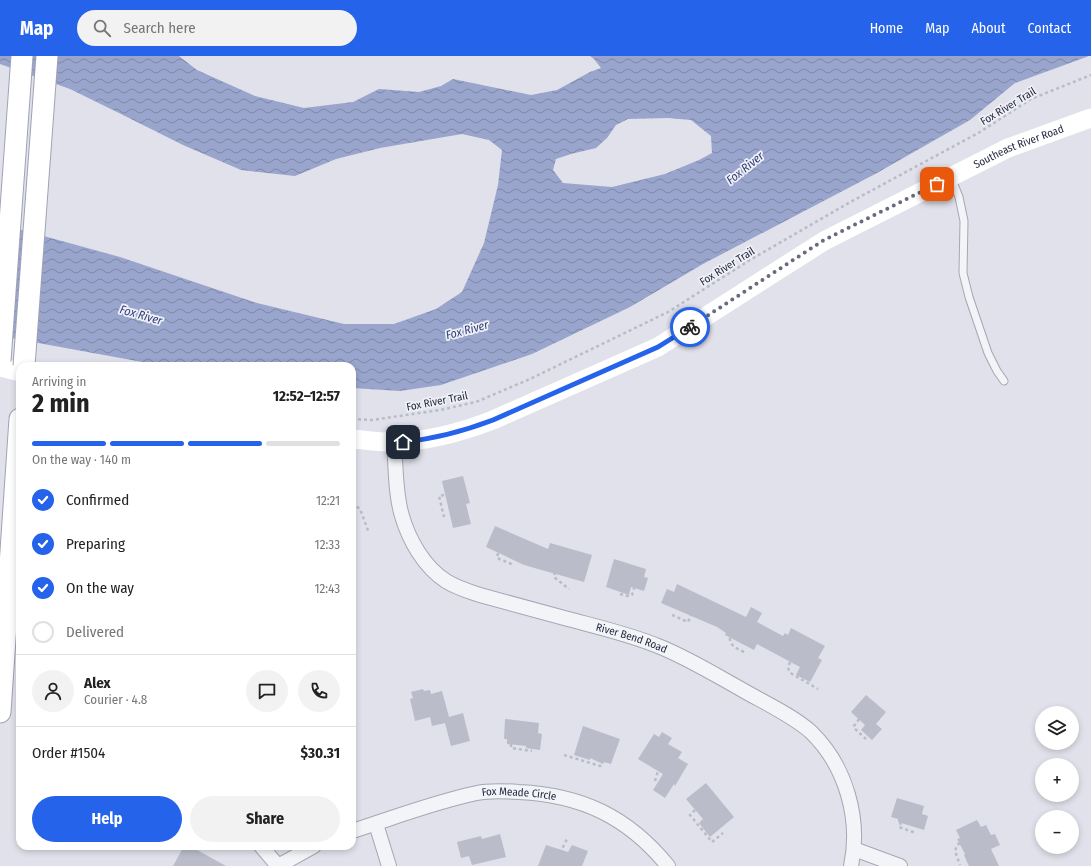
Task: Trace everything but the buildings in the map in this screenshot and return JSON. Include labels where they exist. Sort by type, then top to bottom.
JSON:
[{"type":"main road","points":[[0,361],[22,56]]},
{"type":"main road","points":[[24,362],[47,56]]},
{"type":"main road","points":[[0,712],[16,478]]},
{"type":"street","name":"Southeast River Road","points":[[356,439],[394,442],[412,441],[470,429],[493,420],[658,347],[824,240],[1008,148],[1091,118]]},
{"type":"street","points":[[0,367],[16,371]]},
{"type":"street","name":"River Bend Road","points":[[394,442],[397,491],[401,515],[408,534],[419,553],[445,580],[462,589],[480,595],[610,630],[660,647],[684,658],[788,716],[810,732],[835,764],[850,802],[853,820],[854,849],[851,866]]},
{"type":"street","name":"Fox Meade Circle","points":[[356,830],[423,808],[478,793],[513,792],[557,796],[587,805],[608,814],[627,825],[649,844],[668,866]]},
{"type":"street","points":[[376,824],[389,866]]},
{"type":"street","points":[[854,849],[900,866]]},
{"type":"street","points":[[264,850],[278,866],[307,850]]},
{"type":"lane","points":[[951,177],[959,197],[964,221],[963,273],[969,297],[988,353],[1004,381]]},
{"type":"path","name":"Fox River Trail","points":[[356,420],[372,420],[440,410],[476,402],[537,376],[668,312],[750,260],[854,200],[980,132],[1031,99],[1091,75]]},
{"type":"path","points":[[444,495],[440,496],[444,517]]},
{"type":"path","points":[[356,506],[360,509],[369,532]]},
{"type":"path","points":[[498,553],[497,558],[514,565]]},
{"type":"path","points":[[555,572],[554,577],[569,589]]},
{"type":"path","points":[[620,594],[628,596],[632,595],[634,588]]},
{"type":"path","points":[[672,615],[688,622],[691,615]]},
{"type":"path","points":[[730,638],[731,644],[746,653]]},
{"type":"path","points":[[790,662],[788,667],[789,672],[818,689]]},
{"type":"path","points":[[859,719],[854,728],[866,739]]},
{"type":"path","points":[[511,744],[510,748],[532,751]]},
{"type":"path","points":[[564,755],[600,766],[601,763]]},
{"type":"path","points":[[655,781],[658,771]]},
{"type":"path","points":[[695,810],[690,815],[712,842],[723,833]]},
{"type":"path","points":[[901,822],[899,827],[916,834]]},
{"type":"path","points":[[560,853],[567,839]]},
{"type":"path","points":[[960,844],[957,845],[955,851],[960,865]]},
{"type":"water","name":"Fox River","points":[[0,56],[179,56],[197,70],[255,96],[304,108],[353,102],[379,89],[419,92],[441,86],[453,79],[531,95],[557,90],[590,72],[601,68],[590,56],[1089,56],[1015,83],[970,120],[877,173],[703,264],[630,307],[532,354],[441,385],[400,391],[356,388],[356,362],[142,362],[0,336],[0,224],[120,257],[257,303],[344,324],[394,324],[436,309],[462,292],[484,243],[498,185],[502,150],[489,140],[462,134],[380,148],[336,159],[295,176],[241,170],[183,145],[70,89],[0,64]],"holes":[[[668,118],[691,120],[711,136],[712,153],[699,160],[665,174],[612,187],[563,183],[553,170],[556,159],[596,148],[607,138],[616,125],[628,119]]]},
{"type":"way so far","points":[[690,327],[824,240],[937,184]]},
{"type":"route","points":[[403,442],[470,429],[493,420],[658,347],[690,327]]}]
